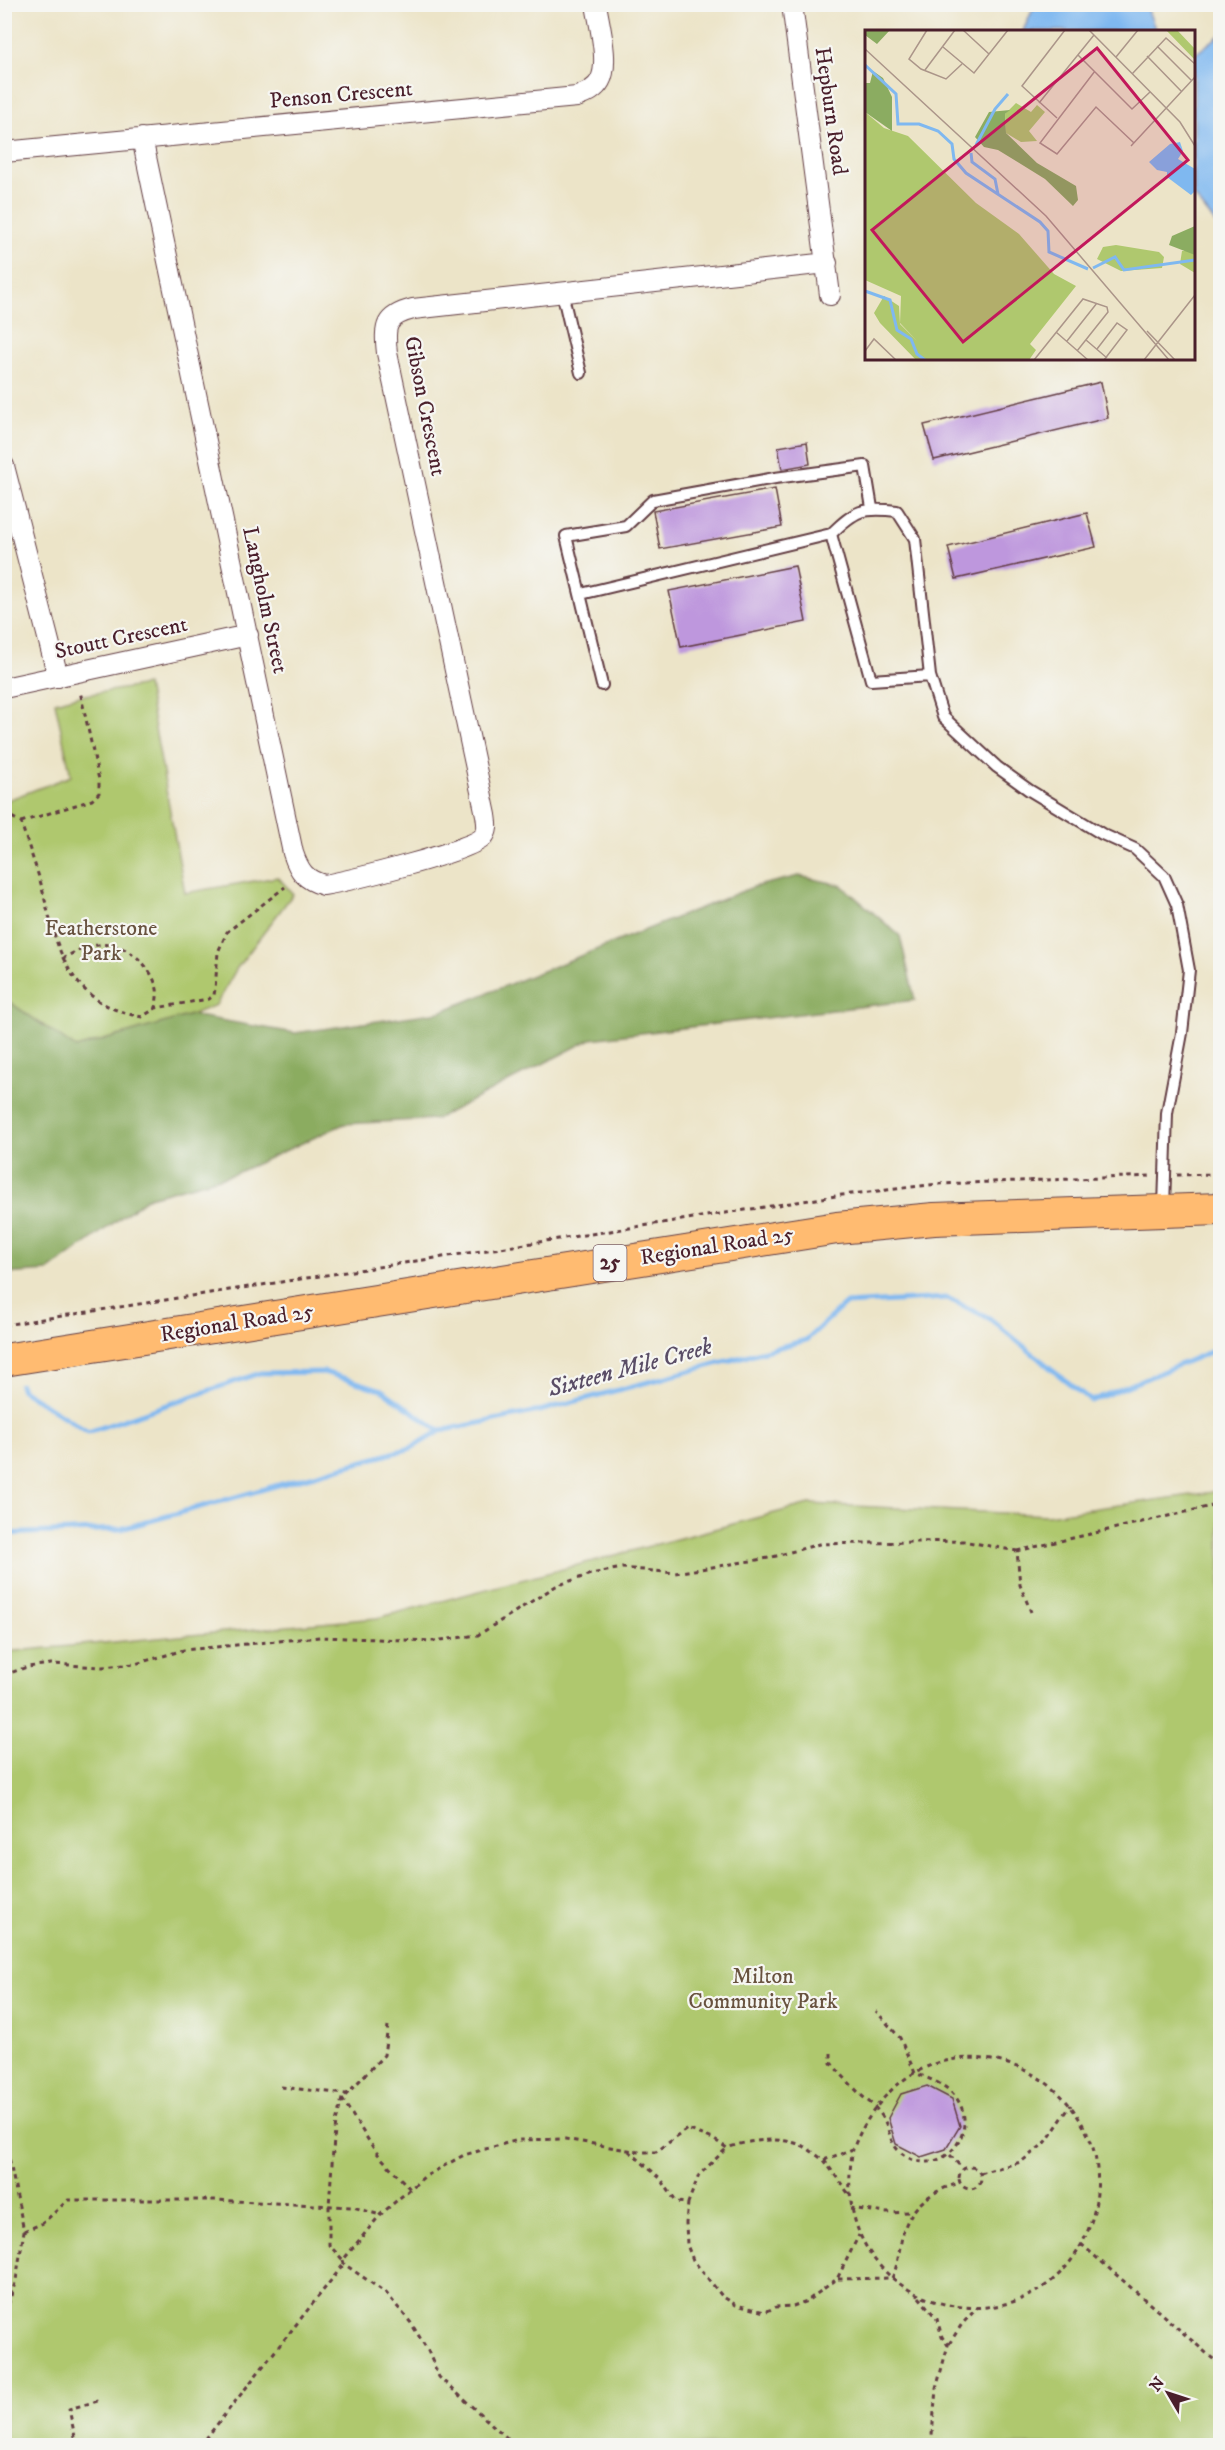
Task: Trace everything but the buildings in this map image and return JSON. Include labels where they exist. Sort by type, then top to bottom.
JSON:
[{"type":"main road","name":"Regional Road 25","points":[[4,1359],[837,1228],[934,1220],[1221,1209]]},
{"type":"street","name":"Penson Crescent","points":[[4,152],[576,97],[590,91],[600,82],[604,69],[596,4]]},
{"type":"street","name":"Hepburn Road","points":[[792,4],[830,296]]},
{"type":"street","name":"Langholm Street","points":[[142,138],[293,853],[302,875],[324,885],[338,882],[468,846],[482,839],[487,830]]},
{"type":"street","name":"Gibson Crescent","points":[[487,830],[486,815],[385,335],[387,323],[397,313],[413,309],[827,263]]},
{"type":"street","points":[[4,466],[58,677]]},
{"type":"street","name":"Stoutt Crescent","points":[[4,688],[248,635]]},
{"type":"lane","points":[[562,292],[581,373]]},
{"type":"lane","points":[[602,685],[566,536],[626,526],[653,500],[775,478],[866,466],[872,508]]},
{"type":"lane","points":[[581,594],[831,534],[849,516],[872,508],[897,511],[915,539],[930,676],[943,717],[980,752],[1029,790],[1102,834],[1135,849],[1164,876],[1177,905],[1189,970],[1182,1033],[1167,1113],[1164,1210]]},
{"type":"lane","points":[[831,534],[871,680],[930,676]]},
{"type":"path","points":[[21,822],[92,800],[99,793],[99,780],[80,691]]},
{"type":"path","points":[[4,813],[21,822],[40,882],[54,939],[62,959],[75,981],[95,998],[122,1014],[141,1017],[156,1008],[209,999],[214,995],[218,952],[227,932],[233,925],[285,887]]},
{"type":"path","points":[[62,959],[98,944],[118,947],[136,956],[151,973],[158,992],[156,1008]]},
{"type":"path","points":[[4,1325],[842,1195],[939,1184],[1221,1174]]},
{"type":"path","points":[[4,1675],[27,1667],[51,1664],[102,1667],[135,1664],[184,1650],[320,1637],[434,1641],[478,1635],[556,1586],[591,1574],[622,1569],[675,1573],[769,1558],[819,1544],[963,1541],[1017,1551],[1221,1504]]},
{"type":"path","points":[[1017,1551],[1020,1585],[1031,1612]]},
{"type":"path","points":[[831,2053],[831,2062],[882,2115],[890,2140],[898,2151],[909,2158],[926,2161],[950,2154],[965,2128],[964,2116],[954,2096],[935,2081],[915,2073],[900,2038],[876,2011]]},
{"type":"path","points":[[388,2026],[384,2055],[342,2099],[336,2122],[329,2206],[329,2246],[344,2262],[386,2293],[417,2332],[439,2377],[516,2445]]},
{"type":"path","points":[[981,2058],[1015,2065],[1046,2081],[1071,2105],[1090,2138],[1097,2174],[1094,2210],[1081,2244],[1071,2259],[1045,2285],[1012,2301],[977,2308],[936,2303],[917,2295],[892,2278],[873,2259],[859,2235],[850,2208],[848,2171],[861,2127],[886,2093],[915,2073],[947,2061],[981,2058]]},
{"type":"path","points":[[282,2087],[346,2094]]},
{"type":"path","points":[[342,2099],[376,2152],[411,2190]]},
{"type":"path","points":[[980,2173],[1021,2162],[1046,2142],[1071,2105]]},
{"type":"path","points":[[200,2445],[380,2215],[424,2177],[464,2155],[518,2140],[565,2139],[628,2150],[656,2152],[687,2129],[713,2139],[727,2148]]},
{"type":"path","points":[[4,2133],[24,2231],[16,2280],[4,2318]]},
{"type":"path","points":[[848,2194],[824,2160],[803,2146],[758,2141],[727,2148],[699,2175],[688,2203],[687,2245],[693,2260],[722,2296],[736,2305],[765,2312],[776,2307],[793,2306],[807,2301],[837,2279],[859,2235]]},
{"type":"path","points":[[824,2160],[853,2149]]},
{"type":"path","points":[[628,2150],[661,2179],[676,2202],[688,2203]]},
{"type":"path","points":[[950,2154],[963,2169]]},
{"type":"path","points":[[972,2167],[980,2173],[981,2180],[975,2188],[964,2188],[960,2183],[959,2176],[963,2169],[972,2167]]},
{"type":"path","points":[[892,2278],[899,2264],[901,2239],[916,2205],[936,2192],[960,2183]]},
{"type":"path","points":[[24,2231],[43,2223],[68,2200],[216,2200],[353,2207],[380,2215]]},
{"type":"path","points":[[850,2208],[887,2213],[911,2212]]},
{"type":"path","points":[[1081,2244],[1221,2365]]},
{"type":"path","points":[[837,2279],[892,2278]]},
{"type":"path","points":[[917,2295],[937,2319],[942,2337],[948,2344]]},
{"type":"path","points":[[931,2445],[936,2389],[948,2344],[977,2308]]},
{"type":"path","points":[[77,2445],[69,2409],[101,2400]]},
{"type":"green space","name":"Featherstone Park","points":[[147,685],[185,893],[278,877],[293,894],[237,968],[216,1005],[191,1015],[76,1048],[5,999],[5,801],[71,776],[55,702]]},
{"type":"green space","points":[[799,876],[841,885],[900,936],[915,1000],[591,1039],[436,1119],[344,1124],[234,1174],[149,1197],[48,1271],[5,1274],[5,999],[76,1048],[191,1015],[295,1033],[440,1012],[753,887]]},
{"type":"green space","name":"Milton Community Park","points":[[1220,1491],[1220,2445],[5,2446],[5,1652],[377,1618],[809,1504],[1047,1515]]},
{"type":"water","points":[[1038,4],[1146,5],[1156,30],[1023,30],[1033,9]]},
{"type":"water","points":[[1220,35],[1220,228],[1195,197],[1195,54]]},
{"type":"waterway","name":"Sixteen Mile Creek","points":[[4,1534],[121,1529],[411,1448],[440,1431],[539,1411],[806,1340],[845,1304],[947,1298],[989,1318],[1091,1401],[1220,1348]]},
{"type":"waterway","points":[[20,1385],[22,1390],[88,1432],[260,1373],[324,1372],[382,1390],[440,1431]]}]
